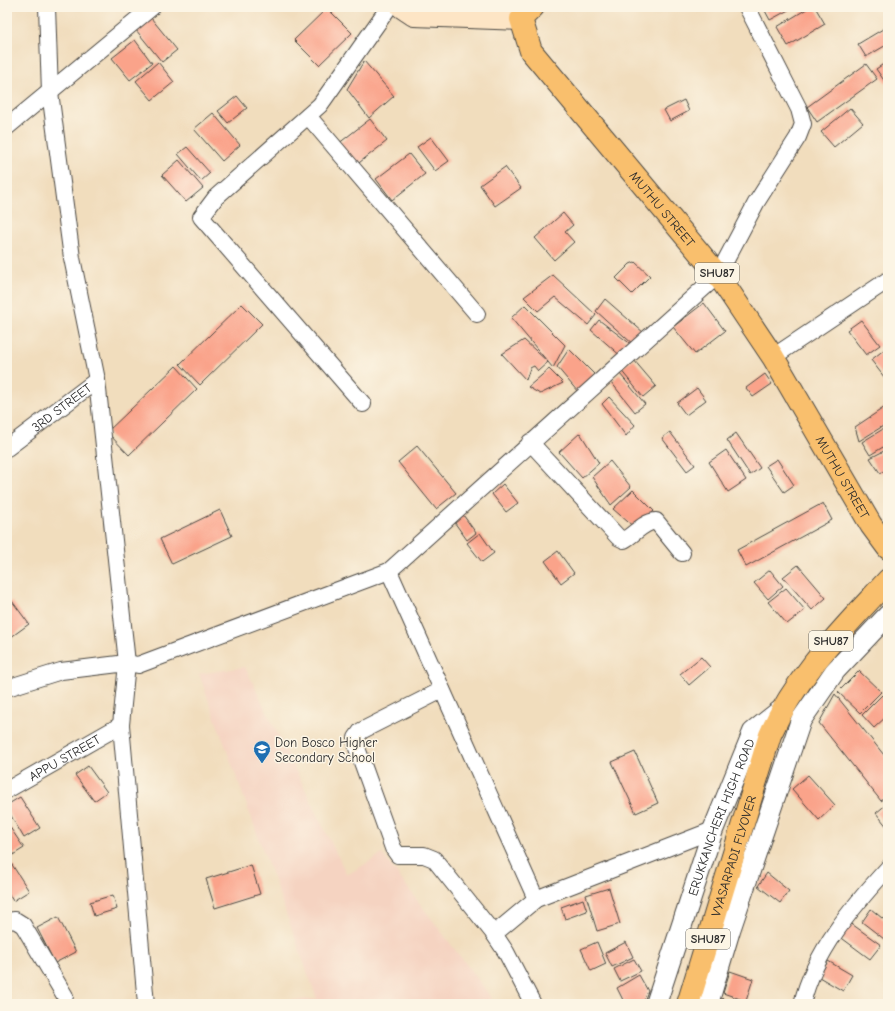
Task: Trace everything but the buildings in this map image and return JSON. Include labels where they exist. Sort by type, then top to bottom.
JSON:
[{"type":"main road","points":[[402,7],[414,15],[527,13]]},
{"type":"main road","name":"MUTHU STREET","points":[[527,13],[532,51],[718,275],[773,357],[871,525],[888,548]]},
{"type":"main road","name":"ERUKKANCHERI HIGH ROAD","points":[[782,709],[831,641],[888,580]]},
{"type":"main road","name":"VYASARPADI FLYOVER","points":[[688,1004],[770,735],[782,709]]},
{"type":"street","points":[[47,7],[50,92],[72,258],[97,380],[126,662],[121,725],[146,1004]]},
{"type":"street","points":[[7,126],[152,7]]},
{"type":"street","points":[[363,404],[201,217],[216,197],[320,105],[389,7]]},
{"type":"street","points":[[7,688],[60,671],[126,662],[138,665],[389,571],[530,442],[718,275],[756,203],[798,137],[803,124],[799,109],[747,7]]},
{"type":"street","points":[[308,116],[477,314]]},
{"type":"street","points":[[773,357],[888,280]]},
{"type":"street","name":"3RD STREET","points":[[7,448],[97,380]]},
{"type":"street","points":[[530,442],[618,537],[624,540],[649,521],[656,521],[682,553]]},
{"type":"street","points":[[389,571],[536,899]]},
{"type":"street","points":[[708,1004],[730,930],[801,720],[835,671],[888,615]]},
{"type":"street","points":[[442,690],[360,730],[356,738],[357,748],[393,848],[398,855],[424,855],[434,859],[494,934],[506,952],[533,1004]]},
{"type":"street","name":"ERUKKANCHERI HIGH ROAD","points":[[656,1004],[713,830],[753,732],[782,709]]},
{"type":"street","name":"APPU STREET","points":[[7,790],[121,725]]},
{"type":"street","points":[[494,934],[536,899],[713,830]]},
{"type":"street","points":[[802,1004],[822,953],[844,919],[888,868]]},
{"type":"street","points":[[7,921],[15,920],[22,925],[65,996]]},
{"type":"shaded area","name":"Don Bosco Higher Secondary School","points":[[245,667],[347,875],[382,854],[492,998],[485,1004],[183,1004],[317,999],[199,674]]},
{"type":"place","name":"Don Bosco Higher Secondary School","points":[[262,764]]}]
